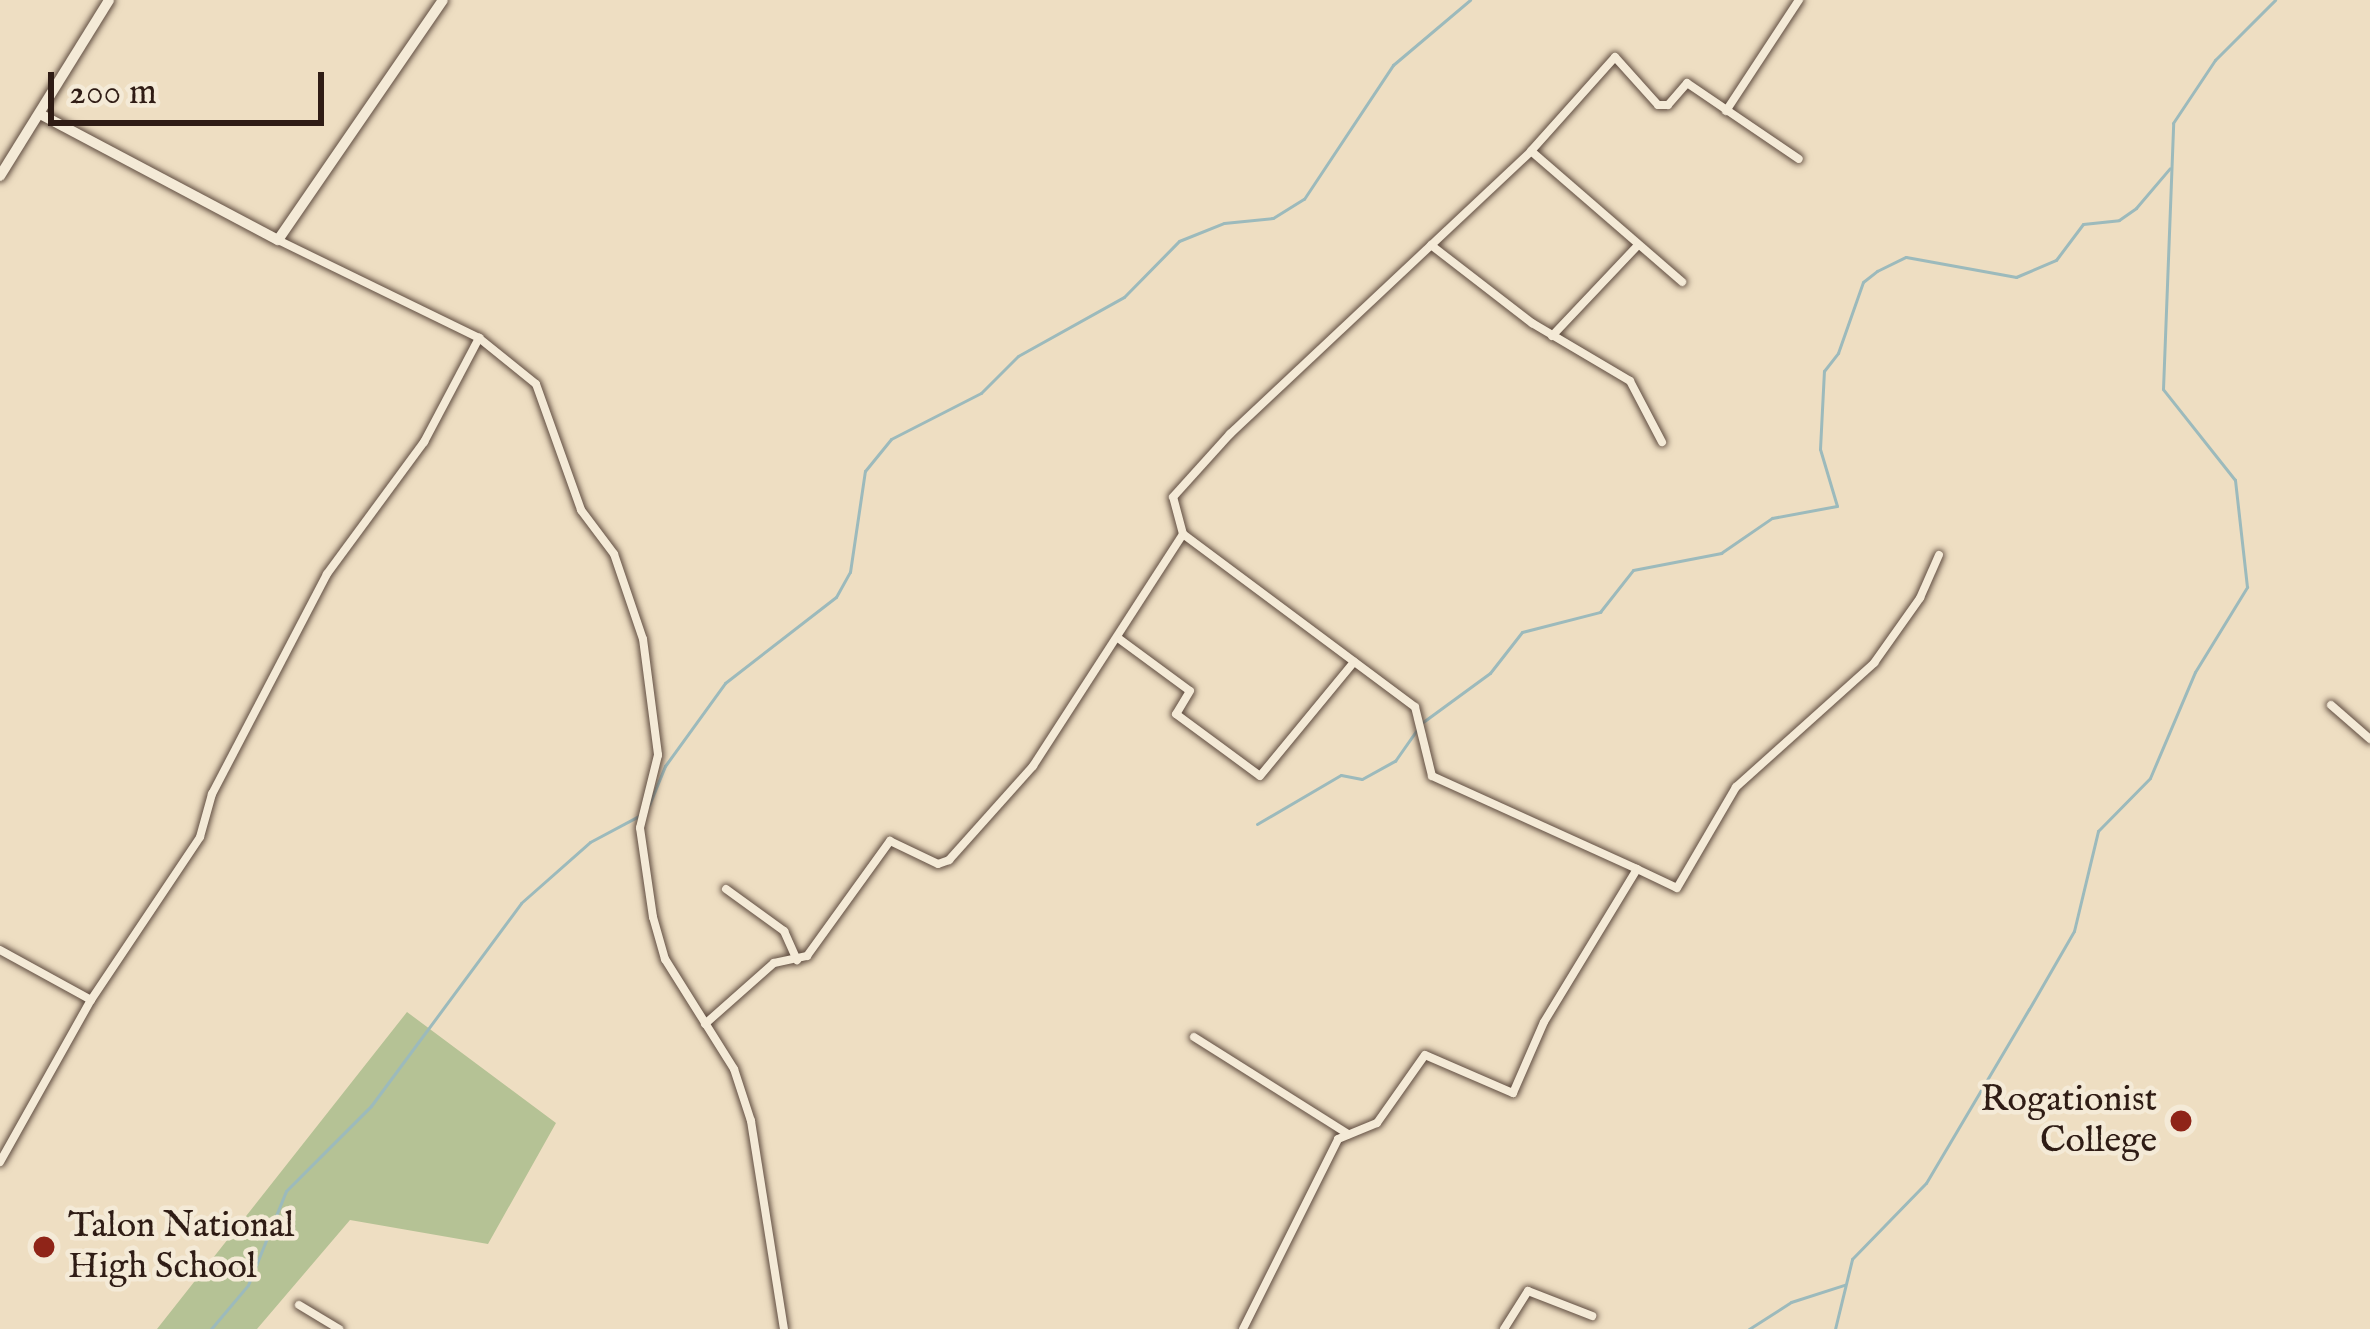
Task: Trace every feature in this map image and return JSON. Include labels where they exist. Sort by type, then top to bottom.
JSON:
[{"type":"street","points":[[0,176],[109,0]]},
{"type":"street","points":[[278,240],[443,0]]},
{"type":"street","points":[[1726,111],[1799,0]]},
{"type":"street","points":[[1798,159],[1687,83],[1668,105],[1658,105],[1615,57],[1531,151],[1186,480],[1171,508],[1184,534],[1414,707],[1427,735],[1428,770],[1438,781],[1678,887],[1736,787],[1874,663],[1920,598],[1939,555]]},
{"type":"street","points":[[40,114],[278,240],[479,338],[536,384],[581,510],[622,573],[652,683],[658,755],[642,820],[665,959],[734,1069],[751,1121],[784,1329]]},
{"type":"street","points":[[1531,151],[1682,282]]},
{"type":"street","points":[[1430,244],[1552,336],[1630,381],[1662,442]]},
{"type":"street","points":[[1552,336],[1638,244]]},
{"type":"street","points":[[0,1162],[91,1000],[200,836],[212,794],[326,574],[424,442],[479,338]]},
{"type":"street","points":[[705,1024],[774,963],[811,952],[890,841],[938,864],[949,860],[1033,766],[1184,534]]},
{"type":"street","points":[[1118,638],[1190,691],[1176,714],[1260,776],[1354,662]]},
{"type":"street","points":[[2331,705],[2370,739]]},
{"type":"street","points":[[1248,1327],[1323,1164],[1348,1134],[1377,1123],[1425,1055],[1513,1093],[1544,1022],[1637,869]]},
{"type":"street","points":[[726,889],[784,931],[796,960]]},
{"type":"street","points":[[0,950],[91,1000]]},
{"type":"street","points":[[1194,1036],[1348,1134]]},
{"type":"street","points":[[1504,1329],[1528,1291],[1592,1316]]},
{"type":"street","points":[[299,1305],[339,1329]]},
{"type":"green space","points":[[407,1012],[556,1123],[488,1244],[350,1220],[257,1329],[157,1329]]},
{"type":"waterway","points":[[649,805],[665,766],[725,683],[836,597],[850,572],[865,471],[891,439],[981,393],[1018,356],[1124,297],[1179,241],[1224,223],[1273,218],[1304,199],[1393,65],[1470,0]]},
{"type":"waterway","points":[[1835,1329],[1852,1259],[1926,1183],[2029,1009],[2074,931],[2098,831],[2150,778],[2195,672],[2247,587],[2235,480],[2163,389],[2173,123],[2215,60],[2275,0]]},
{"type":"waterway","points":[[1423,722],[1490,673],[1522,632],[1600,612],[1633,570],[1721,553],[1772,518],[1837,506],[1820,449],[1824,371],[1838,353],[1863,282],[1877,271],[1906,257],[2016,277],[2056,260],[2083,224],[2119,220],[2136,208],[2170,168]]},
{"type":"waterway","points":[[1257,824],[1341,775],[1362,779],[1395,761],[1417,730]]},
{"type":"waterway","points":[[211,1329],[248,1285],[286,1191],[371,1106],[521,903],[590,842],[639,816]]},
{"type":"waterway","points":[[1749,1329],[1791,1302],[1844,1285]]},
{"type":"place","name":"Rogationist College","points":[[2181,1121]]},
{"type":"place","name":"Talon National High School","points":[[44,1247]]}]
